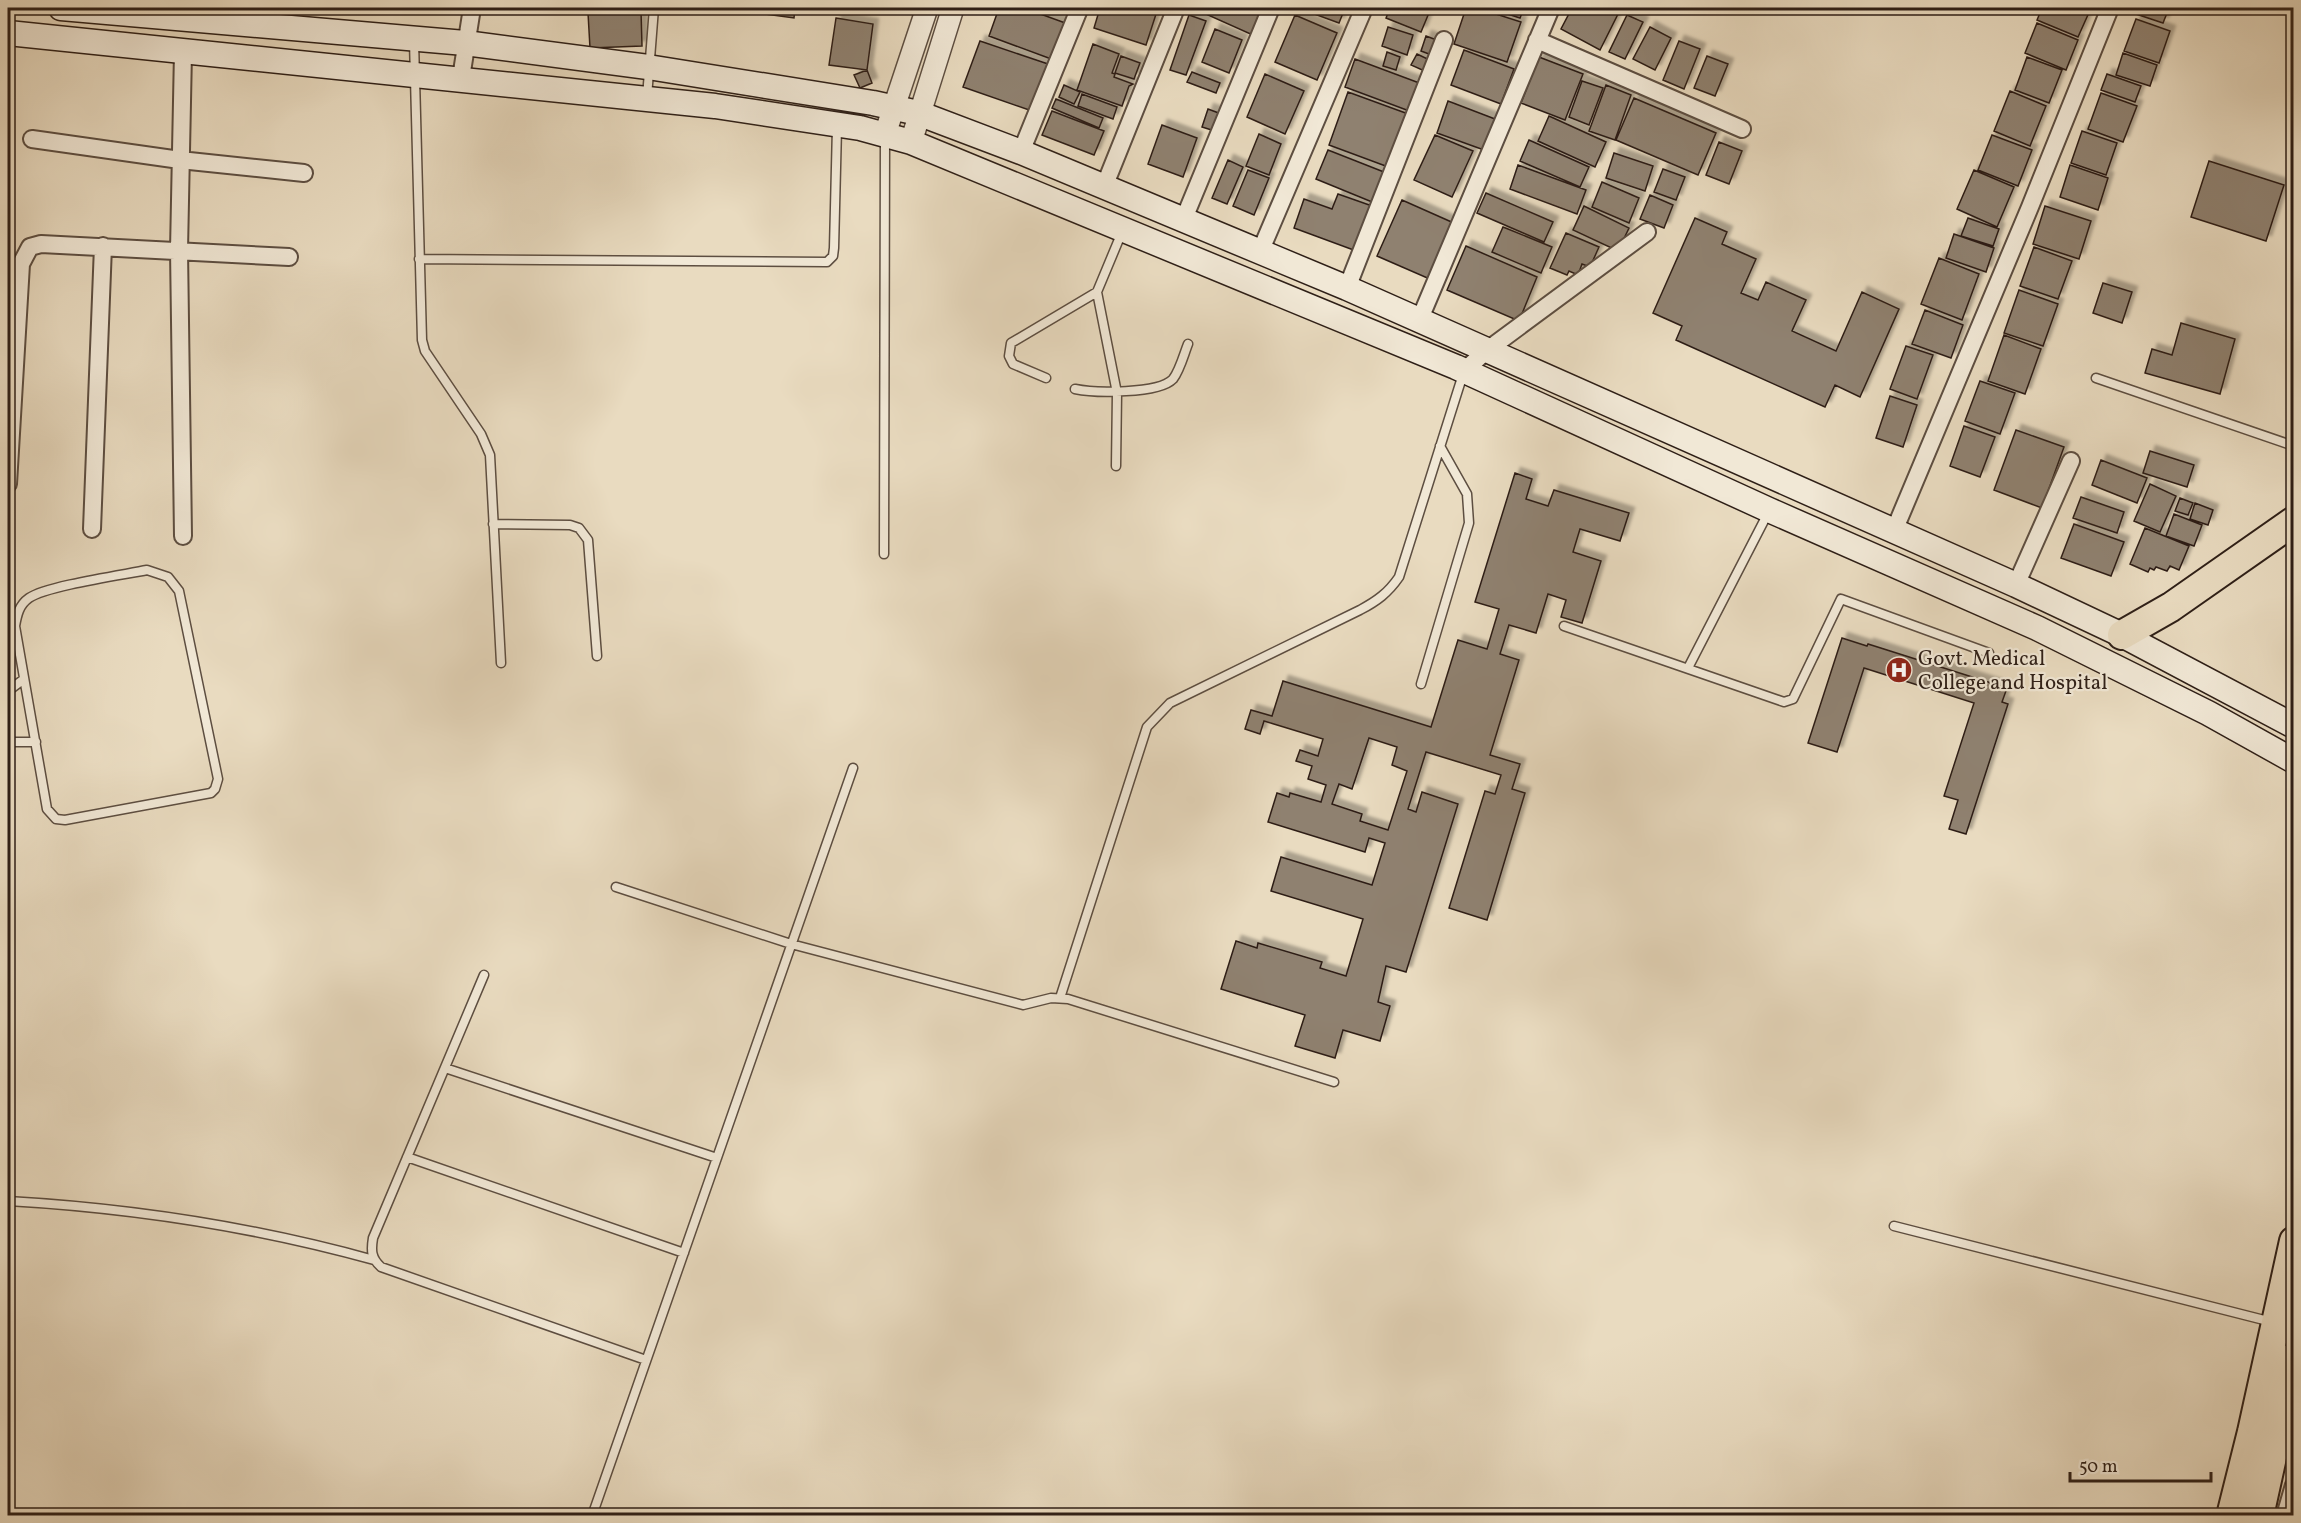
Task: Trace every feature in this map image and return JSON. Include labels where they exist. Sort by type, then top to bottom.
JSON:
[{"type":"highway","points":[[2122,635],[2171,608],[2294,521]]},
{"type":"highway","points":[[2231,1515],[2294,1241]]},
{"type":"highway","points":[[2259,1515],[2294,1357]]},
{"type":"main road","points":[[61,8],[155,13],[465,43],[648,67],[918,113],[1021,152],[1347,288],[2016,585],[2122,635],[2294,726]]},
{"type":"main road","points":[[8,33],[647,99],[837,124],[911,142],[1464,371],[1769,510],[2037,627],[2208,713],[2294,761]]},
{"type":"street","points":[[461,78],[472,8]]},
{"type":"street","points":[[885,134],[892,107],[927,8]]},
{"type":"street","points":[[911,142],[918,113],[953,8]]},
{"type":"street","points":[[1104,187],[1176,8]]},
{"type":"street","points":[[1183,221],[1271,8]]},
{"type":"street","points":[[1260,252],[1364,8]]},
{"type":"street","points":[[1419,321],[1551,8]]},
{"type":"street","points":[[1893,531],[2110,8]]},
{"type":"street","points":[[1021,152],[1078,12]]},
{"type":"street","points":[[1347,288],[1444,40]]},
{"type":"street","points":[[1537,40],[1742,129]]},
{"type":"street","points":[[183,52],[179,250],[183,536]]},
{"type":"street","points":[[32,139],[180,160],[304,173]]},
{"type":"street","points":[[1464,371],[1486,351],[1647,232]]},
{"type":"street","points":[[8,484],[11,367],[21,264],[30,247],[40,244],[103,246],[289,257]]},
{"type":"street","points":[[92,529],[103,246]]},
{"type":"street","points":[[2016,585],[2071,461]]},
{"type":"street","points":[[2285,1515],[2294,1485]]},
{"type":"lane","points":[[647,99],[654,8]]},
{"type":"lane","points":[[414,38],[422,340],[425,351],[487,443],[494,524],[501,663]]},
{"type":"lane","points":[[419,260],[827,262],[833,256],[834,248],[837,124]]},
{"type":"lane","points":[[884,554],[885,134]]},
{"type":"lane","points":[[1116,466],[1117,393],[1097,292],[1124,229]]},
{"type":"lane","points":[[1046,378],[1013,364],[1009,356],[1011,343],[1097,292]]},
{"type":"lane","points":[[1075,389],[1117,393],[1170,381],[1188,344]]},
{"type":"lane","points":[[1060,998],[1146,727],[1170,704],[1360,610],[1379,600],[1390,590],[1399,577],[1464,371]]},
{"type":"lane","points":[[2096,378],[2294,446]]},
{"type":"lane","points":[[1421,684],[1469,523],[1467,495],[1440,446]]},
{"type":"lane","points":[[1688,668],[1769,510]]},
{"type":"lane","points":[[494,524],[570,525],[585,533],[588,540],[597,656]]},
{"type":"lane","points":[[147,570],[168,577],[178,591],[218,779],[211,793],[65,820],[56,819],[46,809],[36,742],[15,626],[21,605],[28,598],[37,594],[147,570]]},
{"type":"lane","points":[[1564,626],[1784,702],[1793,699],[1838,602],[1845,599],[1989,653]]},
{"type":"lane","points":[[8,691],[24,679]]},
{"type":"lane","points":[[8,742],[36,742]]},
{"type":"lane","points":[[592,1515],[853,768]]},
{"type":"lane","points":[[615,887],[791,944],[1023,1005],[1060,998],[1334,1082]]},
{"type":"lane","points":[[374,1260],[371,1249],[373,1238],[484,975]]},
{"type":"lane","points":[[445,1068],[717,1158]]},
{"type":"lane","points":[[407,1156],[684,1253]]},
{"type":"lane","points":[[8,1201],[78,1205],[298,1239],[374,1260],[381,1267],[646,1360]]},
{"type":"lane","points":[[1894,1226],[2276,1323]]},
{"type":"building","points":[[722,8],[795,8],[794,18]]},
{"type":"building","points":[[999,8],[1024,8],[1068,24],[1054,60],[989,36]]},
{"type":"building","points":[[1100,8],[1158,8],[1146,45],[1094,28]]},
{"type":"building","points":[[1201,8],[1268,8],[1255,36],[1199,11]]},
{"type":"building","points":[[1298,8],[1345,8],[1339,23]]},
{"type":"building","points":[[1390,8],[1431,8],[1421,32],[1386,18]]},
{"type":"building","points":[[1466,8],[1477,8],[1521,22],[1507,62],[1454,44]]},
{"type":"building","points":[[1489,8],[1524,8],[1520,18]]},
{"type":"building","points":[[1572,8],[1606,8],[1618,14],[1600,50],[1561,29]]},
{"type":"building","points":[[2042,8],[2091,8],[2078,37],[2037,20]]},
{"type":"building","points":[[2132,8],[2169,8],[2163,23],[2130,12]]},
{"type":"building","points":[[641,11],[642,46],[590,48],[588,13]]},
{"type":"building","points":[[1189,15],[1206,21],[1186,75],[1170,70]]},
{"type":"building","points":[[1295,15],[1337,33],[1317,80],[1275,62]]},
{"type":"building","points":[[1627,15],[1643,22],[1625,59],[1609,52]]},
{"type":"building","points":[[836,18],[873,24],[867,70],[829,65]]},
{"type":"building","points":[[2136,19],[2170,31],[2159,63],[2124,51]]},
{"type":"building","points":[[2037,23],[2078,40],[2066,70],[2025,53]]},
{"type":"building","points":[[1388,27],[1413,35],[1407,55],[1382,46]]},
{"type":"building","points":[[1650,27],[1671,38],[1655,70],[1633,59]]},
{"type":"building","points":[[1215,29],[1242,40],[1229,73],[1202,62]]},
{"type":"building","points":[[1426,36],[1442,42],[1437,57],[1421,51]]},
{"type":"building","points":[[980,41],[1051,65],[1035,112],[963,87]]},
{"type":"building","points":[[1679,41],[1700,49],[1684,89],[1663,80]]},
{"type":"building","points":[[1093,44],[1119,54],[1112,73],[1115,74],[1114,77],[1133,84],[1129,86],[1122,106],[1077,90]]},
{"type":"building","points":[[1464,50],[1514,69],[1501,104],[1451,85]]},
{"type":"building","points":[[1387,52],[1400,57],[1396,70],[1383,66]]},
{"type":"building","points":[[2123,53],[2157,65],[2150,86],[2116,75]]},
{"type":"building","points":[[1417,54],[1434,62],[1429,73],[1411,65]]},
{"type":"building","points":[[1121,56],[1140,63],[1134,79],[1115,73]]},
{"type":"building","points":[[1707,56],[1728,64],[1715,96],[1694,88]]},
{"type":"building","points":[[1539,57],[1583,74],[1565,120],[1521,103]]},
{"type":"building","points":[[2027,57],[2062,70],[2049,103],[2015,90]]},
{"type":"building","points":[[1355,59],[1422,84],[1412,112],[1345,87]]},
{"type":"building","points":[[867,70],[872,83],[860,88],[854,75]]},
{"type":"building","points":[[1192,72],[1220,83],[1216,93],[1187,82]]},
{"type":"building","points":[[1265,74],[1304,91],[1285,134],[1247,117]]},
{"type":"building","points":[[2107,74],[2141,86],[2135,102],[2101,90]]},
{"type":"building","points":[[1582,81],[1603,88],[1589,125],[1569,117]]},
{"type":"building","points":[[1064,85],[1080,92],[1074,104],[1059,97]]},
{"type":"building","points":[[1606,85],[1631,95],[1615,140],[1589,131]]},
{"type":"building","points":[[2010,91],[2046,106],[2030,146],[1994,131]]},
{"type":"building","points":[[1348,92],[1411,115],[1391,168],[1329,145]]},
{"type":"building","points":[[2101,93],[2137,106],[2123,142],[2088,129]]},
{"type":"building","points":[[1082,94],[1117,107],[1113,119],[1078,106]]},
{"type":"building","points":[[1634,98],[1716,133],[1698,175],[1616,140]]},
{"type":"building","points":[[1056,99],[1103,118],[1099,128],[1052,108]]},
{"type":"building","points":[[1448,101],[1495,119],[1484,150],[1437,133]]},
{"type":"building","points":[[1208,109],[1224,115],[1218,132],[1202,127]]},
{"type":"building","points":[[1052,111],[1104,131],[1094,155],[1042,135]]},
{"type":"building","points":[[1549,116],[1606,142],[1595,167],[1538,141]]},
{"type":"building","points":[[1162,125],[1197,138],[1183,177],[1148,164]]},
{"type":"building","points":[[2082,131],[2117,143],[2106,175],[2071,163]]},
{"type":"building","points":[[1259,134],[1281,144],[1269,175],[1246,166]]},
{"type":"building","points":[[1435,135],[1473,151],[1452,197],[1414,180]]},
{"type":"building","points":[[1992,135],[2032,150],[2018,186],[1978,170]]},
{"type":"building","points":[[1529,140],[1589,167],[1580,187],[1520,161]]},
{"type":"building","points":[[1719,142],[1742,151],[1729,184],[1706,175]]},
{"type":"building","points":[[1328,150],[1389,174],[1377,204],[1316,179]]},
{"type":"building","points":[[1614,153],[1653,166],[1645,191],[1606,178]]},
{"type":"building","points":[[1228,160],[1243,167],[1227,204],[1212,198]]},
{"type":"building","points":[[2209,161],[2284,185],[2266,241],[2191,217]]},
{"type":"building","points":[[1518,165],[1586,190],[1577,214],[1510,189]]},
{"type":"building","points":[[2070,165],[2108,178],[2098,210],[2060,197]]},
{"type":"building","points":[[1663,169],[1685,177],[1676,200],[1654,192]]},
{"type":"building","points":[[1248,170],[1269,178],[1254,215],[1233,206]]},
{"type":"building","points":[[1974,170],[2014,187],[1997,227],[1957,209]]},
{"type":"building","points":[[1602,182],[1639,198],[1629,223],[1592,207]]},
{"type":"building","points":[[1486,193],[1553,222],[1544,242],[1477,213]]},
{"type":"building","points":[[1338,194],[1375,207],[1359,252],[1294,228],[1304,199],[1332,209]]},
{"type":"building","points":[[1650,195],[1673,205],[1664,228],[1640,219]]},
{"type":"building","points":[[1402,200],[1456,224],[1432,280],[1377,256]]},
{"type":"building","points":[[1584,206],[1629,228],[1618,251],[1573,230]]},
{"type":"building","points":[[2045,206],[2091,221],[2079,259],[2033,244]]},
{"type":"building","points":[[1695,218],[1727,232],[1722,244],[1756,259],[1741,293],[1758,300],[1766,282],[1806,300],[1792,331],[1836,351],[1862,292],[1899,309],[1860,397],[1835,385],[1825,407],[1676,340],[1682,326],[1653,313]]},
{"type":"building","points":[[1968,218],[1999,229],[1993,246],[1961,236]]},
{"type":"building","points":[[1503,227],[1552,247],[1541,273],[1492,252]]},
{"type":"building","points":[[1566,233],[1599,247],[1590,267],[1582,264],[1578,275],[1569,271],[1567,275],[1550,268]]},
{"type":"building","points":[[1954,234],[1994,248],[1986,272],[1946,258]]},
{"type":"building","points":[[1466,246],[1537,277],[1519,321],[1447,290]]},
{"type":"building","points":[[2034,247],[2072,261],[2058,299],[2020,286]]},
{"type":"building","points":[[1939,258],[1979,274],[1962,320],[1921,304]]},
{"type":"building","points":[[2103,283],[2132,292],[2122,323],[2093,313]]},
{"type":"building","points":[[2019,290],[2058,304],[2043,346],[2004,333]]},
{"type":"building","points":[[1925,310],[1963,325],[1951,358],[1912,344]]},
{"type":"building","points":[[2181,323],[2235,339],[2220,394],[2145,373],[2152,349],[2172,355]]},
{"type":"building","points":[[2004,335],[2041,349],[2025,394],[1988,381]]},
{"type":"building","points":[[1906,346],[1933,355],[1917,399],[1890,389]]},
{"type":"building","points":[[1980,381],[2015,393],[2000,434],[1965,421]]},
{"type":"building","points":[[1890,396],[1917,405],[1903,447],[1876,438]]},
{"type":"building","points":[[1964,426],[1995,437],[1980,477],[1950,466]]},
{"type":"building","points":[[2016,430],[2064,447],[2042,508],[1994,490]]},
{"type":"building","points":[[2150,451],[2194,465],[2187,487],[2143,473]]},
{"type":"building","points":[[2101,460],[2147,478],[2137,503],[2092,485]]},
{"type":"building","points":[[1515,473],[1532,479],[1526,499],[1548,506],[1554,490],[1629,513],[1620,541],[1580,529],[1573,552],[1601,561],[1582,623],[1561,617],[1566,600],[1548,594],[1536,633],[1509,625],[1500,654],[1519,660],[1490,755],[1520,764],[1512,789],[1525,793],[1487,920],[1449,908],[1485,791],[1495,794],[1501,775],[1426,752],[1408,809],[1416,812],[1422,792],[1458,804],[1406,972],[1386,966],[1378,1002],[1390,1006],[1380,1041],[1343,1030],[1335,1058],[1295,1046],[1305,1015],[1221,989],[1236,941],[1257,948],[1258,943],[1322,962],[1320,968],[1346,976],[1363,919],[1271,891],[1281,857],[1372,885],[1385,843],[1369,838],[1365,852],[1268,822],[1277,793],[1289,797],[1290,793],[1321,802],[1326,785],[1308,779],[1312,766],[1296,761],[1300,750],[1318,756],[1323,739],[1264,721],[1260,734],[1245,729],[1251,710],[1272,716],[1283,681],[1431,727],[1458,640],[1487,649],[1499,609],[1475,602]],"holes":[[[1369,738],[1397,747],[1392,765],[1407,771],[1388,830],[1360,821],[1362,814],[1332,804],[1339,784],[1352,789]]]},
{"type":"building","points":[[2150,484],[2176,496],[2160,532],[2134,521]]},
{"type":"building","points":[[2081,497],[2124,512],[2117,533],[2073,518]]},
{"type":"building","points":[[2180,498],[2193,503],[2188,515],[2175,511]]},
{"type":"building","points":[[2195,503],[2213,510],[2208,525],[2190,519]]},
{"type":"building","points":[[2174,514],[2202,525],[2194,546],[2166,536]]},
{"type":"building","points":[[2074,524],[2124,542],[2111,576],[2061,558]]},
{"type":"building","points":[[2145,528],[2189,546],[2179,570],[2170,566],[2167,571],[2156,567],[2154,570],[2150,568],[2148,572],[2130,564]]},
{"type":"building","points":[[1842,638],[2007,688],[2002,702],[2008,704],[1966,834],[1949,829],[1958,800],[1944,796],[1974,703],[1864,668],[1837,752],[1808,743]]},
{"type":"place","name":"Govt. Medical College and Hospital","points":[[1899,670]]}]
